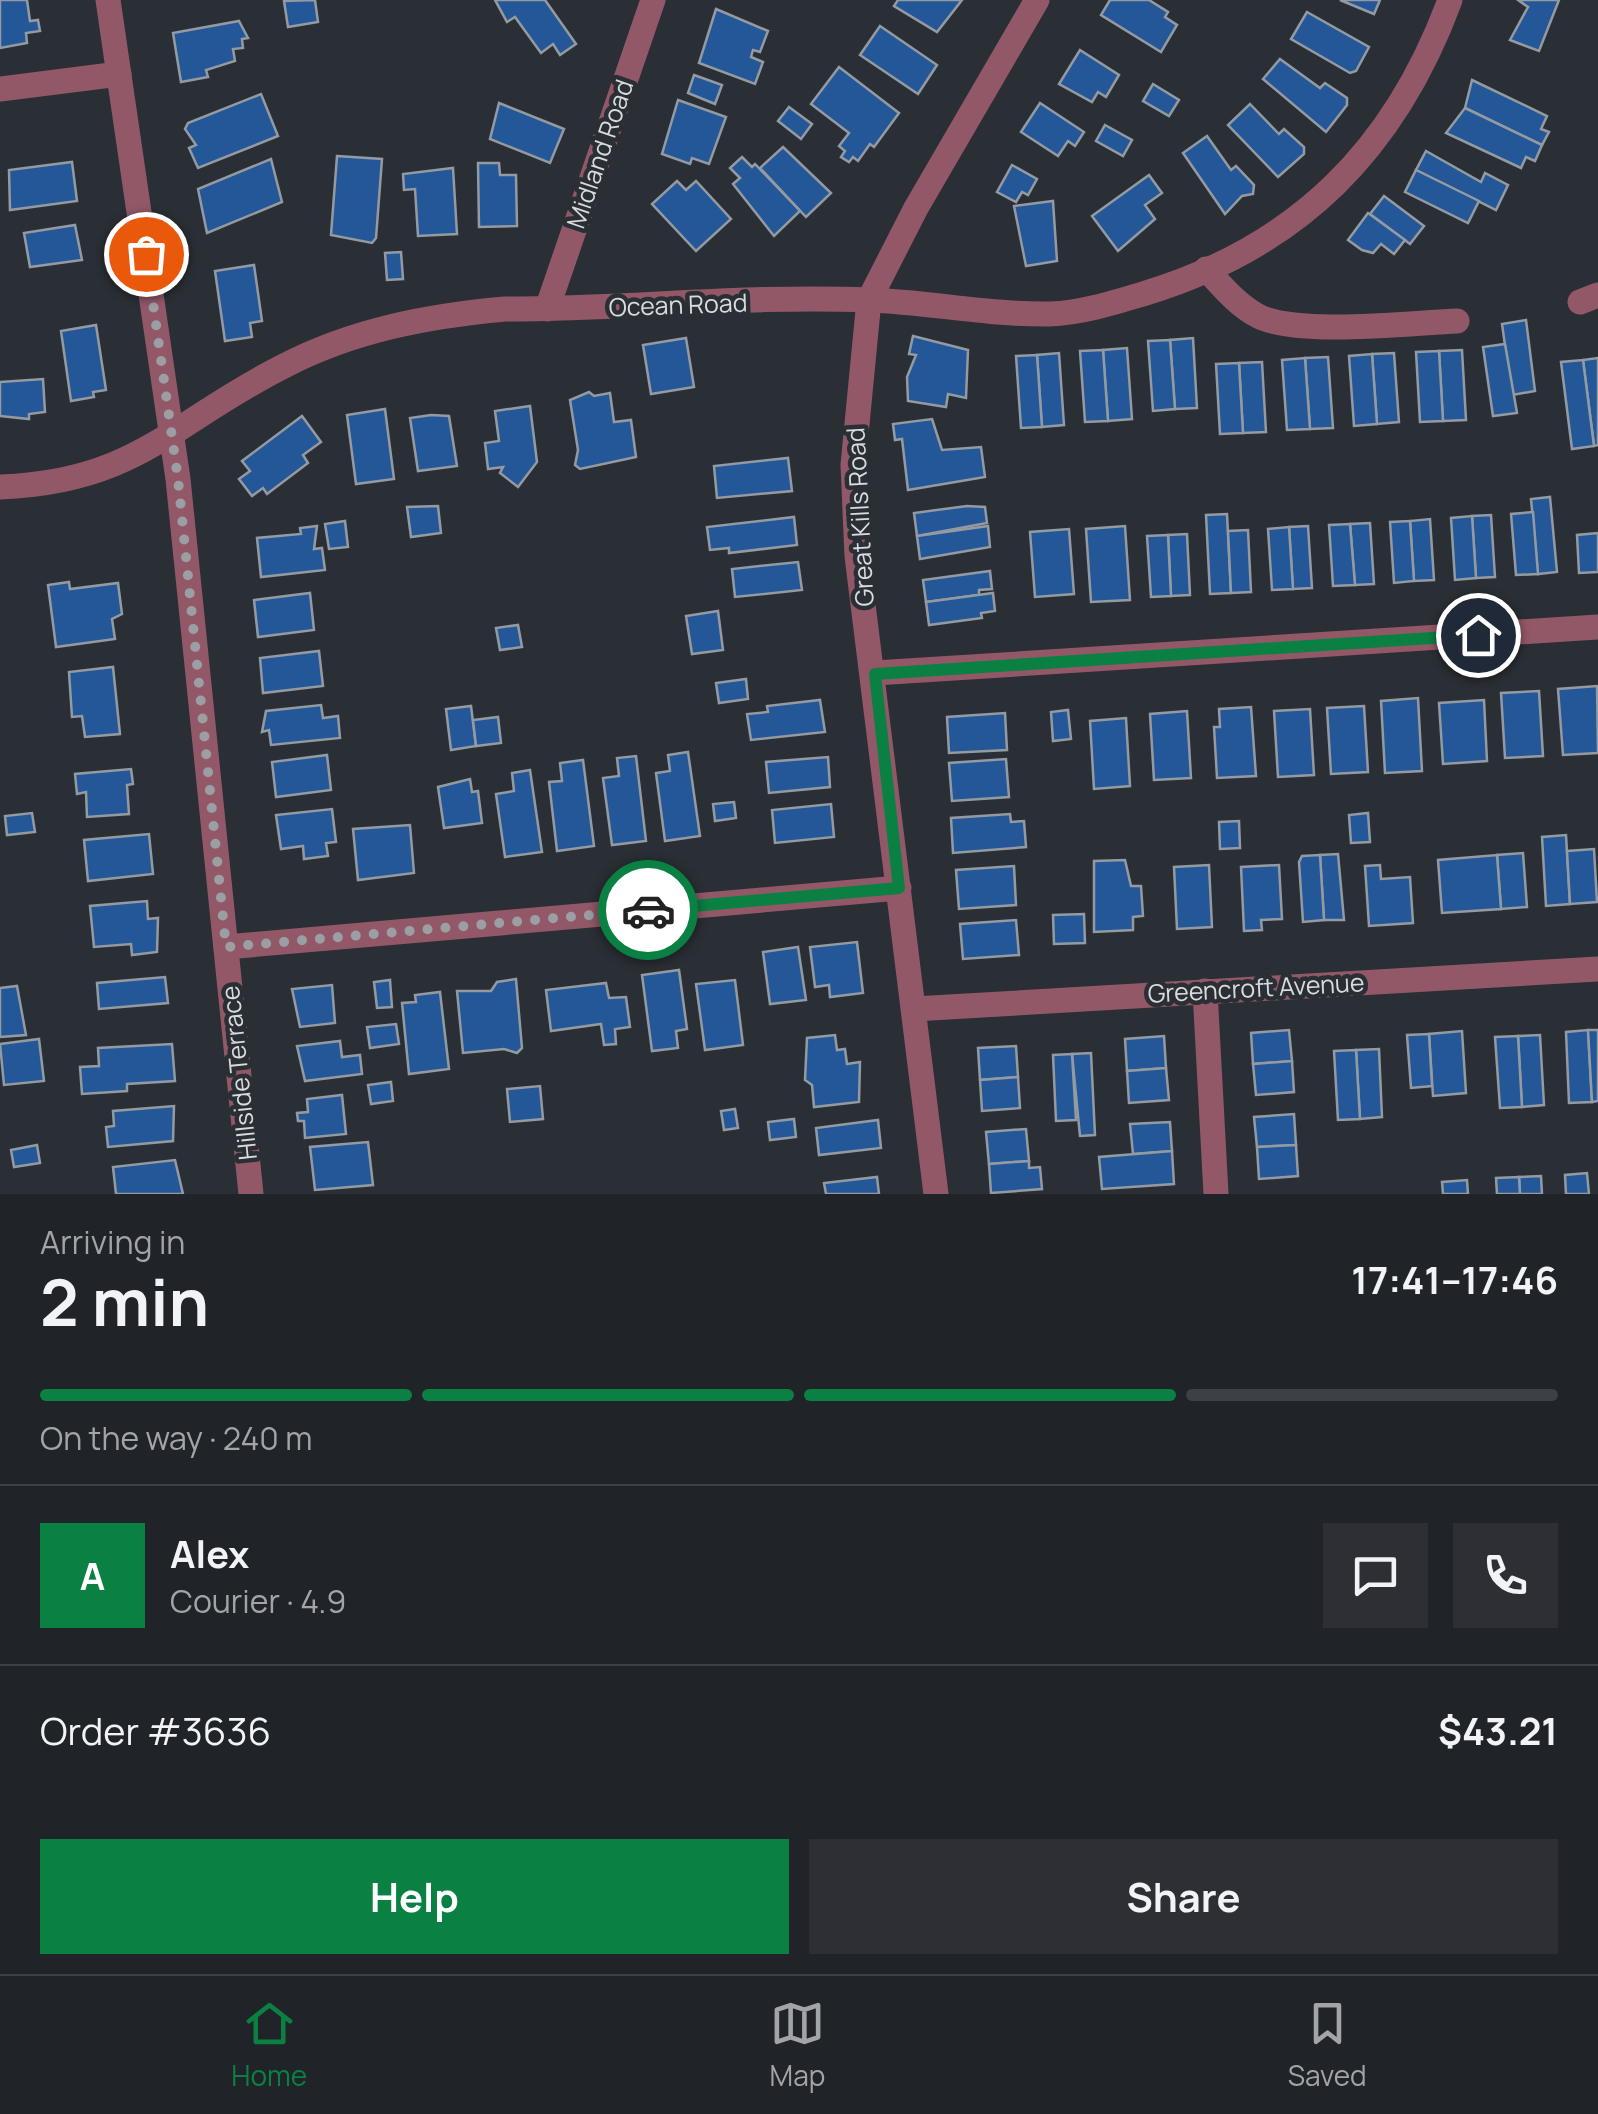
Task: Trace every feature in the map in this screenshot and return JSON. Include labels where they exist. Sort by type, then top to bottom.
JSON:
[{"type":"street","name":"Hillside Terrace","points":[[108,0],[172,437],[252,1194]]},
{"type":"street","name":"Midland Road","points":[[547,308],[653,0]]},
{"type":"street","name":"Great Kills Road","points":[[936,1194],[875,674],[857,556],[853,465],[857,386],[869,300],[916,208],[1037,0]]},
{"type":"street","name":"Ocean Road","points":[[0,487],[49,484],[95,474],[172,437],[226,398],[285,364],[344,340],[450,314],[869,300],[991,313],[1054,314],[1114,302],[1206,269],[1278,234],[1338,186],[1411,85],[1450,0]]},
{"type":"street","points":[[0,89],[119,74]]},
{"type":"street","points":[[1206,269],[1240,304],[1261,318],[1310,326],[1458,321]]},
{"type":"street","points":[[875,674],[1598,627]]},
{"type":"street","points":[[226,947],[899,888]]},
{"type":"street","name":"Greencroft Avenue","points":[[914,1010],[1598,968]]},
{"type":"street","points":[[1205,991],[1216,1194]]},
{"type":"building","points":[[0,0],[27,0],[30,21],[38,20],[40,31],[26,33],[27,43],[0,48]]},
{"type":"building","points":[[315,0],[318,22],[288,27],[284,1]]},
{"type":"building","points":[[495,0],[545,0],[576,44],[560,55],[553,44],[541,53],[515,17],[507,22]]},
{"type":"building","points":[[898,0],[962,0],[937,32],[894,6]]},
{"type":"building","points":[[1110,0],[1149,0],[1168,12],[1165,17],[1177,25],[1161,52],[1101,15]]},
{"type":"building","points":[[1340,0],[1380,0],[1374,14]]},
{"type":"building","points":[[1518,0],[1559,0],[1539,51],[1510,40],[1528,7]]},
{"type":"building","points":[[716,9],[768,31],[760,52],[753,50],[751,57],[763,62],[755,84],[699,63]]},
{"type":"building","points":[[1307,12],[1369,47],[1356,71],[1350,73],[1291,39]]},
{"type":"building","points":[[239,21],[248,38],[242,39],[243,48],[233,49],[235,61],[206,70],[208,77],[181,82],[173,33]]},
{"type":"building","points":[[880,26],[937,65],[918,94],[860,55]]},
{"type":"building","points":[[1080,50],[1119,75],[1106,97],[1098,92],[1092,102],[1059,84]]},
{"type":"building","points":[[1280,59],[1320,88],[1325,83],[1347,98],[1347,105],[1326,132],[1263,79]]},
{"type":"building","points":[[839,67],[899,113],[874,147],[870,144],[858,161],[853,157],[849,162],[841,157],[845,151],[839,146],[849,133],[811,104]]},
{"type":"building","points":[[694,75],[722,85],[715,104],[688,93]]},
{"type":"building","points":[[1472,80],[1547,116],[1541,129],[1549,132],[1542,145],[1465,108]]},
{"type":"building","points":[[1153,84],[1179,100],[1169,116],[1143,101]]},
{"type":"building","points":[[261,94],[278,136],[198,168],[189,148],[196,145],[185,129],[188,123]]},
{"type":"building","points":[[678,100],[726,117],[709,164],[692,158],[690,164],[662,154]]},
{"type":"building","points":[[499,103],[564,129],[550,163],[490,139]]},
{"type":"building","points":[[1040,103],[1084,132],[1075,146],[1068,141],[1058,156],[1021,132]]},
{"type":"building","points":[[1250,104],[1279,134],[1284,129],[1304,147],[1304,154],[1278,177],[1228,125]]},
{"type":"building","points":[[789,107],[812,124],[801,139],[778,121]]},
{"type":"building","points":[[1465,108],[1542,145],[1535,161],[1526,157],[1521,168],[1446,133]]},
{"type":"building","points":[[1105,125],[1132,140],[1123,156],[1096,141]]},
{"type":"building","points":[[1207,136],[1231,170],[1236,166],[1254,185],[1253,194],[1242,196],[1225,214],[1183,153]]},
{"type":"building","points":[[783,147],[831,193],[806,217],[760,168]]},
{"type":"building","points":[[1426,151],[1481,182],[1485,173],[1508,185],[1496,210],[1416,170]]},
{"type":"building","points":[[337,156],[382,159],[376,238],[372,243],[331,235]]},
{"type":"building","points":[[742,157],[752,167],[755,164],[800,211],[774,236],[733,184],[740,178],[730,168]]},
{"type":"building","points":[[271,159],[282,202],[207,233],[198,189]]},
{"type":"building","points":[[72,162],[77,201],[10,210],[9,170]]},
{"type":"building","points":[[478,163],[499,163],[500,175],[516,175],[517,226],[479,227]]},
{"type":"building","points":[[1012,165],[1037,179],[1028,195],[1022,192],[1016,202],[997,192]]},
{"type":"building","points":[[453,168],[457,234],[418,236],[415,189],[404,190],[403,174]]},
{"type":"building","points":[[1416,170],[1479,201],[1468,223],[1405,192]]},
{"type":"building","points":[[1149,175],[1162,193],[1145,205],[1155,219],[1118,251],[1092,216]]},
{"type":"building","points":[[677,181],[686,190],[696,181],[731,219],[696,251],[652,204]]},
{"type":"building","points":[[1384,196],[1424,226],[1410,244],[1370,214]]},
{"type":"building","points":[[1053,201],[1057,261],[1026,266],[1014,206]]},
{"type":"building","points":[[1368,213],[1405,240],[1394,254],[1381,244],[1373,253],[1348,240]]},
{"type":"building","points":[[75,225],[82,260],[30,267],[24,233]]},
{"type":"building","points":[[401,252],[403,279],[387,280],[385,253]]},
{"type":"building","points":[[254,265],[262,321],[250,323],[252,337],[225,341],[215,271]]},
{"type":"building","points":[[1526,320],[1535,391],[1512,395],[1502,324]]},
{"type":"building","points":[[96,325],[106,390],[93,392],[94,397],[71,401],[61,331]]},
{"type":"building","points":[[913,336],[968,350],[966,398],[948,394],[946,407],[908,401],[907,377],[916,355],[909,354]]},
{"type":"building","points":[[686,338],[694,387],[651,394],[643,345]]},
{"type":"building","points":[[1193,338],[1197,408],[1175,409],[1170,340]]},
{"type":"building","points":[[1170,340],[1175,409],[1153,411],[1148,341]]},
{"type":"building","points":[[1505,344],[1517,413],[1493,416],[1483,347]]},
{"type":"building","points":[[1127,348],[1132,419],[1108,421],[1103,350]]},
{"type":"building","points":[[1103,350],[1108,421],[1085,422],[1080,351]]},
{"type":"building","points":[[1462,350],[1466,420],[1443,421],[1439,351]]},
{"type":"building","points":[[1439,351],[1443,421],[1420,422],[1416,352]]},
{"type":"building","points":[[1059,353],[1064,425],[1042,427],[1037,355]]},
{"type":"building","points":[[1394,353],[1399,422],[1377,424],[1372,354]]},
{"type":"building","points":[[1372,354],[1377,424],[1354,426],[1349,356]]},
{"type":"building","points":[[1037,355],[1042,427],[1021,428],[1016,356]]},
{"type":"building","points":[[1328,357],[1333,428],[1310,429],[1305,358]]},
{"type":"building","points":[[1305,358],[1310,429],[1287,430],[1282,360]]},
{"type":"building","points":[[1598,358],[1598,445],[1594,446],[1583,360]]},
{"type":"building","points":[[1583,360],[1594,446],[1572,449],[1561,362]]},
{"type":"building","points":[[1262,362],[1266,432],[1243,433],[1239,363]]},
{"type":"building","points":[[1239,363],[1243,433],[1220,434],[1216,364]]},
{"type":"building","points":[[43,379],[45,412],[29,414],[29,419],[0,416],[0,382]]},
{"type":"building","points":[[589,392],[594,396],[610,393],[614,422],[631,420],[636,457],[580,469],[575,465],[578,450],[570,400]]},
{"type":"building","points":[[530,406],[537,462],[518,487],[500,473],[503,467],[488,469],[485,443],[499,441],[495,411]]},
{"type":"building","points":[[385,409],[394,479],[356,484],[347,415]]},
{"type":"building","points":[[302,416],[321,442],[303,455],[308,463],[267,494],[263,488],[252,496],[239,479],[250,471],[242,461]]},
{"type":"building","points":[[449,416],[457,466],[418,471],[410,418]]},
{"type":"building","points":[[932,419],[942,450],[981,447],[985,477],[908,490],[902,439],[895,440],[893,424]]},
{"type":"building","points":[[788,458],[792,491],[717,498],[714,466]]},
{"type":"building","points":[[1550,497],[1557,572],[1538,574],[1531,499]]},
{"type":"building","points":[[438,506],[441,533],[411,537],[407,507]]},
{"type":"building","points":[[985,507],[987,523],[917,536],[914,513]]},
{"type":"building","points":[[1533,512],[1538,574],[1516,575],[1511,514]]},
{"type":"building","points":[[1227,514],[1231,593],[1210,594],[1206,515]]},
{"type":"building","points":[[1491,515],[1495,577],[1476,578],[1472,516]]},
{"type":"building","points":[[1472,516],[1476,578],[1455,580],[1451,518]]},
{"type":"building","points":[[794,517],[797,545],[729,553],[729,548],[710,550],[707,527]]},
{"type":"building","points":[[1430,519],[1434,580],[1414,581],[1410,521]]},
{"type":"building","points":[[345,521],[348,547],[329,549],[325,524]]},
{"type":"building","points":[[1410,521],[1414,581],[1394,583],[1390,522]]},
{"type":"building","points":[[1370,523],[1374,584],[1355,585],[1350,524]]},
{"type":"building","points":[[1350,524],[1355,585],[1333,586],[1329,525]]},
{"type":"building","points":[[317,526],[314,549],[322,548],[325,570],[261,577],[257,538],[301,534],[300,528]]},
{"type":"building","points":[[988,526],[990,547],[920,559],[917,536]]},
{"type":"building","points":[[1125,526],[1130,600],[1091,602],[1086,529]]},
{"type":"building","points":[[1308,526],[1312,588],[1293,589],[1289,527]]},
{"type":"building","points":[[1289,527],[1293,589],[1272,590],[1268,529]]},
{"type":"building","points":[[1069,529],[1074,594],[1035,597],[1030,532]]},
{"type":"building","points":[[1248,530],[1251,592],[1231,593],[1228,531]]},
{"type":"building","points":[[1598,533],[1598,572],[1579,573],[1577,535]]},
{"type":"building","points":[[1187,534],[1190,595],[1171,596],[1168,535]]},
{"type":"building","points":[[1168,535],[1171,596],[1151,597],[1147,536]]},
{"type":"building","points":[[798,562],[802,590],[735,597],[732,569]]},
{"type":"building","points":[[990,571],[992,589],[979,590],[979,595],[926,602],[923,580]]},
{"type":"building","points":[[69,582],[70,589],[118,583],[122,614],[112,619],[115,639],[56,647],[48,585]]},
{"type":"building","points":[[310,593],[314,630],[258,637],[254,600]]},
{"type":"building","points":[[993,593],[995,611],[981,613],[982,618],[929,625],[926,602]]},
{"type":"building","points":[[718,611],[723,650],[692,654],[686,616]]},
{"type":"building","points":[[518,625],[522,647],[500,650],[496,628]]},
{"type":"building","points":[[319,651],[323,686],[263,693],[260,658]]},
{"type":"building","points":[[113,667],[120,734],[85,737],[82,716],[72,717],[69,672]]},
{"type":"building","points":[[746,679],[748,699],[719,703],[716,683]]},
{"type":"building","points":[[1597,686],[1598,753],[1563,755],[1558,689]]},
{"type":"building","points":[[1539,691],[1543,756],[1505,758],[1501,693]]},
{"type":"building","points":[[1418,698],[1422,771],[1385,773],[1381,701]]},
{"type":"building","points":[[820,700],[825,732],[751,740],[747,714],[768,712],[767,706]]},
{"type":"building","points":[[1484,700],[1487,761],[1443,764],[1439,703]]},
{"type":"building","points":[[321,705],[323,718],[338,716],[340,738],[271,745],[269,730],[262,732],[266,711]]},
{"type":"building","points":[[471,706],[476,746],[451,750],[446,709]]},
{"type":"building","points":[[1364,706],[1368,772],[1331,774],[1327,708]]},
{"type":"building","points":[[1251,707],[1256,776],[1217,778],[1214,727],[1220,727],[1219,709]]},
{"type":"building","points":[[1310,709],[1314,775],[1278,777],[1274,711]]},
{"type":"building","points":[[1068,710],[1071,739],[1053,741],[1051,712]]},
{"type":"building","points":[[1187,711],[1191,778],[1154,780],[1150,714]]},
{"type":"building","points":[[1005,713],[1007,750],[949,753],[947,717]]},
{"type":"building","points":[[498,717],[501,743],[476,746],[473,720]]},
{"type":"building","points":[[1126,718],[1130,786],[1094,789],[1090,721]]},
{"type":"building","points":[[688,752],[700,836],[665,841],[656,773],[670,771],[668,755]]},
{"type":"building","points":[[327,755],[331,790],[276,797],[272,762]]},
{"type":"building","points":[[636,756],[646,841],[612,845],[603,778],[619,776],[617,758]]},
{"type":"building","points":[[828,757],[830,787],[769,793],[766,762]]},
{"type":"building","points":[[1006,759],[1009,797],[952,801],[949,763]]},
{"type":"building","points":[[583,760],[594,846],[557,851],[549,782],[562,781],[560,763]]},
{"type":"building","points":[[131,769],[133,784],[127,785],[129,814],[87,817],[86,792],[77,794],[75,774]]},
{"type":"building","points":[[530,770],[542,852],[505,857],[496,794],[514,791],[512,773]]},
{"type":"building","points":[[470,779],[472,792],[478,791],[482,823],[444,828],[438,787]]},
{"type":"building","points":[[734,802],[736,818],[715,821],[713,804]]},
{"type":"building","points":[[831,804],[834,837],[775,843],[772,810]]},
{"type":"building","points":[[332,809],[336,842],[326,843],[328,856],[304,859],[303,846],[281,849],[276,815]]},
{"type":"building","points":[[32,813],[35,832],[7,835],[5,816]]},
{"type":"building","points":[[1368,813],[1370,842],[1351,843],[1349,815]]},
{"type":"building","points":[[1010,814],[1011,822],[1024,821],[1026,847],[953,853],[951,818]]},
{"type":"building","points":[[1239,821],[1240,848],[1220,849],[1219,822]]},
{"type":"building","points":[[410,825],[414,873],[358,880],[353,829]]},
{"type":"building","points":[[149,834],[153,874],[88,881],[84,840]]},
{"type":"building","points":[[1566,835],[1570,904],[1546,906],[1542,837]]},
{"type":"building","points":[[1594,849],[1597,902],[1570,904],[1567,851]]},
{"type":"building","points":[[1523,853],[1527,907],[1501,909],[1497,855]]},
{"type":"building","points":[[1338,854],[1344,920],[1324,920],[1320,855]]},
{"type":"building","points":[[1320,855],[1324,920],[1303,922],[1299,862],[1302,856]]},
{"type":"building","points":[[1497,855],[1501,909],[1442,913],[1438,860]]},
{"type":"building","points":[[1125,860],[1131,886],[1141,886],[1143,916],[1133,917],[1133,930],[1094,932],[1094,861]]},
{"type":"building","points":[[1209,865],[1212,927],[1177,929],[1174,867]]},
{"type":"building","points":[[1279,865],[1282,919],[1261,920],[1262,930],[1244,931],[1241,867]]},
{"type":"building","points":[[1380,865],[1381,879],[1410,877],[1413,923],[1369,926],[1365,866]]},
{"type":"building","points":[[1014,866],[1016,905],[959,909],[956,870]]},
{"type":"building","points":[[147,901],[148,919],[158,918],[157,952],[132,955],[131,944],[94,947],[90,906]]},
{"type":"building","points":[[1084,914],[1085,943],[1054,944],[1053,915]]},
{"type":"building","points":[[1016,920],[1019,955],[963,959],[960,924]]},
{"type":"building","points":[[857,942],[863,993],[830,997],[829,985],[815,987],[810,947]]},
{"type":"building","points":[[798,947],[806,1000],[770,1004],[763,952]]},
{"type":"building","points":[[679,970],[687,1029],[676,1031],[678,1048],[652,1051],[642,975]]},
{"type":"building","points":[[165,977],[168,1003],[99,1009],[97,983]]},
{"type":"building","points":[[516,979],[522,1048],[517,1053],[504,1049],[463,1053],[457,991],[491,991],[497,982]]},
{"type":"building","points":[[390,980],[392,1007],[377,1008],[374,982]]},
{"type":"building","points":[[735,980],[743,1045],[705,1050],[696,984]]},
{"type":"building","points":[[606,983],[609,998],[626,997],[630,1027],[615,1029],[616,1044],[604,1045],[601,1024],[551,1031],[546,990]]},
{"type":"building","points":[[332,985],[335,1023],[300,1027],[292,989]]},
{"type":"building","points":[[17,986],[26,1035],[0,1037],[0,988]]},
{"type":"building","points":[[440,992],[449,1069],[409,1074],[402,1003],[416,1002],[415,995]]},
{"type":"building","points":[[396,1024],[399,1044],[370,1048],[367,1027]]},
{"type":"building","points":[[1289,1030],[1292,1061],[1253,1064],[1251,1033]]},
{"type":"building","points":[[1588,1030],[1592,1102],[1569,1103],[1566,1032]]},
{"type":"building","points":[[1588,1030],[1598,1030],[1598,1101],[1592,1102]]},
{"type":"building","points":[[1462,1031],[1466,1093],[1433,1096],[1429,1034]]},
{"type":"building","points":[[1429,1034],[1432,1086],[1411,1088],[1407,1035]]},
{"type":"building","points":[[835,1035],[837,1050],[845,1049],[847,1064],[860,1062],[859,1102],[814,1107],[812,1085],[805,1080],[807,1038]]},
{"type":"building","points":[[1540,1035],[1544,1105],[1522,1107],[1518,1036]]},
{"type":"building","points":[[1164,1036],[1166,1068],[1127,1071],[1125,1039]]},
{"type":"building","points":[[1518,1036],[1522,1107],[1500,1108],[1495,1037]]},
{"type":"building","points":[[39,1039],[44,1081],[4,1085],[0,1044]]},
{"type":"building","points":[[340,1041],[342,1057],[360,1055],[362,1074],[305,1081],[297,1046]]},
{"type":"building","points":[[172,1044],[175,1081],[127,1084],[127,1091],[82,1094],[80,1067],[99,1066],[98,1048]]},
{"type":"building","points":[[1016,1046],[1018,1077],[980,1080],[978,1048]]},
{"type":"building","points":[[1379,1049],[1382,1117],[1360,1119],[1356,1050]]},
{"type":"building","points":[[1356,1050],[1360,1119],[1338,1120],[1334,1051]]},
{"type":"building","points":[[1091,1053],[1095,1135],[1080,1136],[1072,1054]]},
{"type":"building","points":[[1072,1054],[1076,1120],[1056,1121],[1053,1055]]},
{"type":"building","points":[[1292,1061],[1294,1092],[1256,1095],[1253,1064]]},
{"type":"building","points":[[1166,1068],[1169,1100],[1129,1103],[1127,1071]]},
{"type":"building","points":[[1018,1077],[1020,1108],[982,1111],[980,1080]]},
{"type":"building","points":[[391,1082],[393,1101],[371,1104],[368,1085]]},
{"type":"building","points":[[540,1086],[543,1119],[510,1122],[507,1089]]},
{"type":"building","points":[[342,1095],[346,1134],[305,1138],[304,1121],[298,1121],[297,1113],[308,1112],[307,1099]]},
{"type":"building","points":[[174,1106],[173,1141],[108,1147],[106,1127],[114,1126],[113,1111]]},
{"type":"building","points":[[735,1109],[738,1128],[724,1130],[721,1111]]},
{"type":"building","points":[[1294,1114],[1296,1145],[1257,1147],[1254,1117]]},
{"type":"building","points":[[794,1119],[796,1137],[770,1140],[768,1122]]},
{"type":"building","points":[[878,1120],[881,1148],[819,1155],[816,1128]]},
{"type":"building","points":[[1170,1122],[1172,1151],[1133,1154],[1130,1124]]},
{"type":"building","points":[[1026,1129],[1029,1161],[989,1164],[986,1132]]},
{"type":"building","points":[[368,1142],[373,1185],[315,1190],[310,1147]]},
{"type":"building","points":[[37,1145],[40,1163],[14,1167],[11,1150]]},
{"type":"building","points":[[1296,1145],[1298,1176],[1259,1179],[1257,1147]]},
{"type":"building","points":[[1172,1151],[1174,1184],[1102,1189],[1099,1157]]},
{"type":"building","points":[[175,1160],[183,1194],[116,1194],[113,1167]]},
{"type":"building","points":[[1029,1161],[1029,1168],[1040,1167],[1042,1189],[991,1193],[989,1164]]},
{"type":"building","points":[[1587,1173],[1589,1194],[1566,1194],[1565,1175]]},
{"type":"building","points":[[1541,1176],[1542,1194],[1520,1194],[1519,1177]]},
{"type":"building","points":[[877,1177],[879,1194],[826,1194],[824,1183]]},
{"type":"building","points":[[1519,1177],[1520,1194],[1497,1194],[1496,1178]]},
{"type":"building","points":[[1467,1180],[1468,1194],[1443,1194],[1442,1182]]},
{"type":"way so far","points":[[146,254],[178,479],[226,947],[648,910]]},
{"type":"route","points":[[648,910],[899,888],[875,674],[1478,635]]}]
